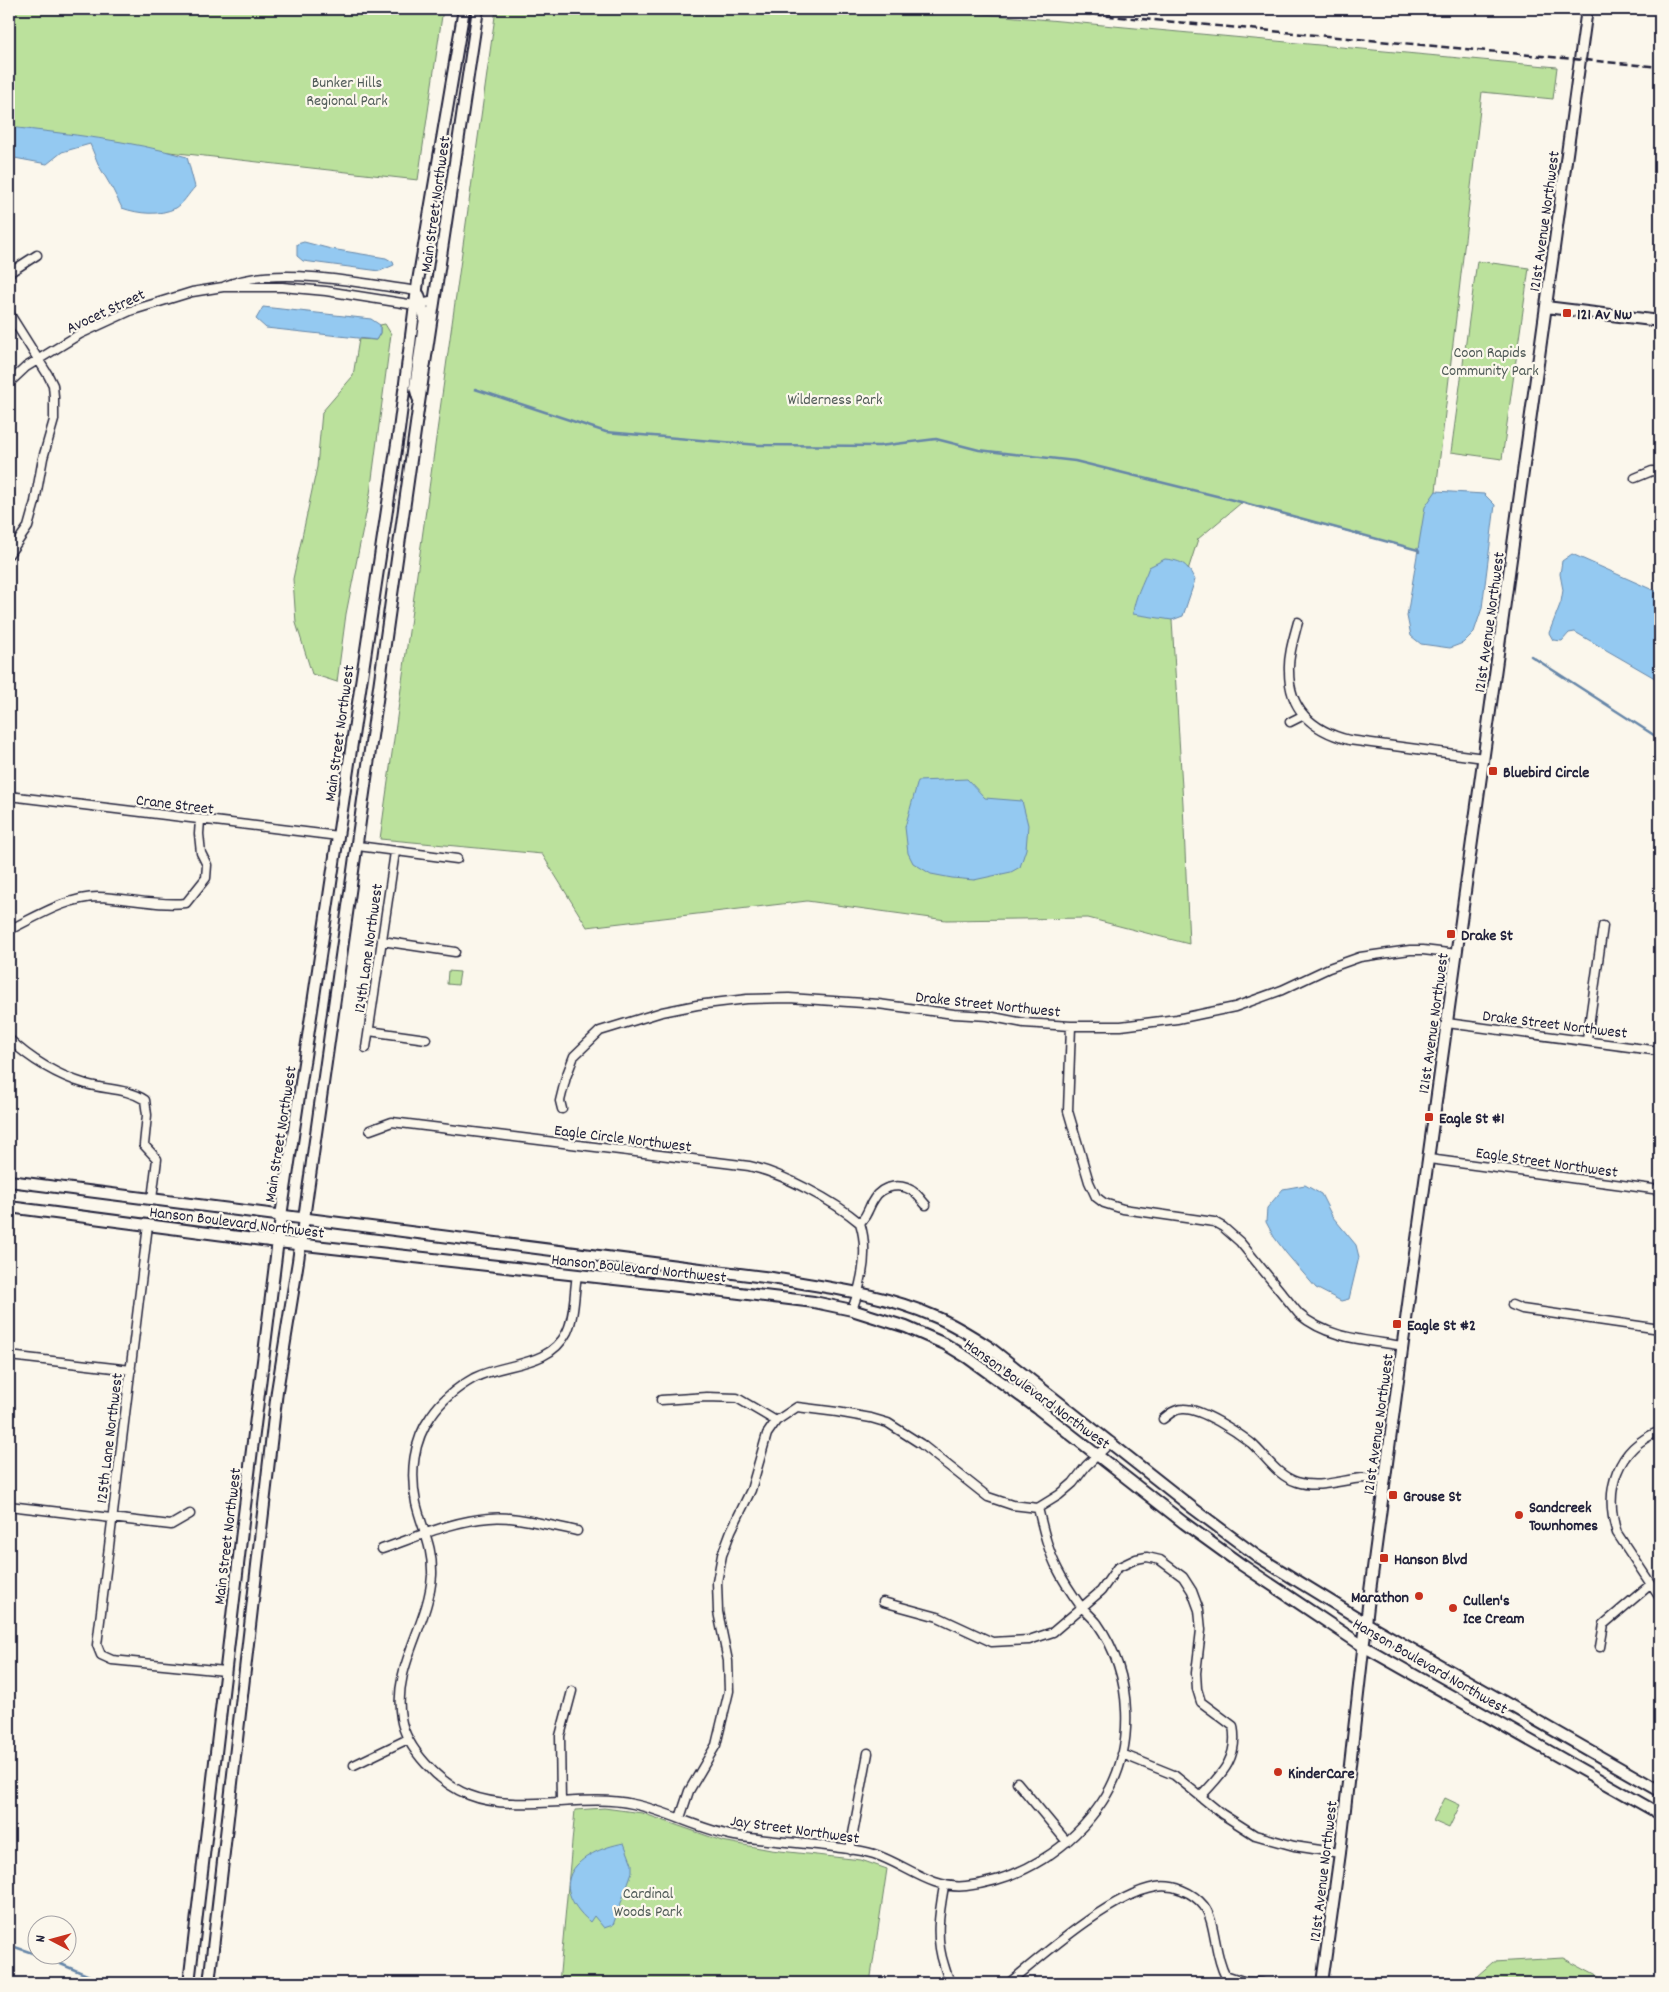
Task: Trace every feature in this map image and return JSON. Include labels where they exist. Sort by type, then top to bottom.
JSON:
[{"type":"main road","name":"Main Street Northwest","points":[[189,1983],[281,1216],[418,305],[418,292],[464,9]]},
{"type":"main road","name":"Main Street Northwest","points":[[209,1983],[277,1391],[304,1218],[419,403],[478,9]]},
{"type":"main road","name":"121st Avenue Northwest","points":[[1322,1983],[1340,1853],[1363,1646],[1385,1480],[1587,9]]},
{"type":"main road","name":"Main Street Northwest","points":[[418,305],[425,318],[415,387],[419,403]]},
{"type":"main road","points":[[1546,307],[1660,321]]},
{"type":"main road","name":"Hanson Boulevard Northwest","points":[[9,1181],[772,1278],[858,1293],[916,1309],[964,1331],[988,1347],[1194,1509],[1258,1556],[1366,1623],[1660,1791]]},
{"type":"main road","name":"Hanson Boulevard Northwest","points":[[9,1206],[300,1245],[814,1302],[852,1310],[922,1333],[968,1358],[1037,1408],[1184,1523],[1242,1565],[1363,1646],[1586,1770],[1660,1814]]},
{"type":"main road","points":[[1586,1770],[1602,1772],[1660,1806]]},
{"type":"street","points":[[9,273],[37,255]]},
{"type":"street","name":"Avocet Street","points":[[223,287],[234,282],[281,276],[318,278],[418,292]]},
{"type":"street","name":"Avocet Street","points":[[9,383],[26,367],[80,334],[130,311],[176,296],[223,287],[282,287],[326,291],[418,305],[435,301]]},
{"type":"street","points":[[9,313],[52,385],[55,408],[54,420],[43,458],[35,502],[28,527],[9,554]]},
{"type":"street","points":[[1635,478],[1652,471],[1660,472]]},
{"type":"street","points":[[1298,622],[1288,670],[1295,702],[1315,726],[1337,737],[1484,758]]},
{"type":"street","points":[[1290,722],[1304,715]]},
{"type":"street","name":"Crane Street","points":[[9,796],[338,836]]},
{"type":"street","points":[[9,930],[38,914],[72,902],[96,897],[169,905],[186,903],[206,878],[207,865],[201,853],[199,834],[200,820]]},
{"type":"street","points":[[358,846],[457,859]]},
{"type":"street","name":"124th Lane Northwest","points":[[366,1048],[395,852]]},
{"type":"street","points":[[1587,1040],[1603,926]]},
{"type":"street","points":[[382,941],[455,952]]},
{"type":"street","name":"Drake Street Northwest","points":[[562,1109],[560,1101],[574,1056],[600,1031],[662,1012],[697,1005],[747,999],[789,998],[878,1004],[954,1014],[988,1016],[1024,1023],[1071,1026],[1120,1026],[1177,1019],[1236,1007],[1282,990],[1342,963],[1378,954],[1423,950],[1457,954]]},
{"type":"street","name":"Drake Street Northwest","points":[[1447,1023],[1660,1051]]},
{"type":"street","points":[[1071,1026],[1068,1111],[1089,1182],[1096,1197],[1104,1203],[1123,1209],[1214,1222],[1236,1238],[1299,1314],[1318,1329],[1339,1335],[1403,1346]]},
{"type":"street","points":[[369,1031],[426,1038]]},
{"type":"street","points":[[9,1039],[29,1056],[62,1074],[86,1084],[135,1094],[145,1100],[147,1115],[144,1145],[157,1159],[152,1199]]},
{"type":"street","name":"Eagle Circle Northwest","points":[[370,1130],[392,1122],[749,1166],[767,1170],[790,1180],[843,1210],[860,1223]]},
{"type":"street","name":"Eagle Street Northwest","points":[[1430,1159],[1660,1190]]},
{"type":"street","points":[[852,1310],[858,1293],[864,1254],[863,1233],[860,1223],[869,1213],[873,1200],[879,1191],[888,1187],[907,1188],[915,1193],[926,1205]]},
{"type":"street","name":"125th Lane Northwest","points":[[148,1225],[97,1645],[101,1655],[112,1660],[225,1671]]},
{"type":"street","name":"Jay Street Northwest","points":[[577,1275],[572,1315],[566,1334],[551,1351],[532,1362],[503,1368],[476,1377],[458,1389],[430,1416],[416,1447],[412,1482],[417,1506],[427,1534],[432,1572],[429,1600],[406,1659],[400,1685],[400,1716],[408,1740],[426,1765],[457,1789],[468,1795],[485,1800],[505,1802],[615,1801],[650,1808],[734,1836],[871,1852],[944,1886],[962,1887],[997,1881],[1027,1869],[1067,1842],[1082,1828],[1104,1800],[1117,1773],[1122,1754],[1125,1740],[1126,1714],[1125,1693],[1120,1672],[1108,1642],[1060,1574],[1052,1558],[1038,1508]]},
{"type":"street","points":[[1512,1305],[1522,1309],[1660,1329]]},
{"type":"street","points":[[9,1356],[131,1370]]},
{"type":"street","points":[[661,1400],[707,1397],[737,1398],[776,1421]]},
{"type":"street","points":[[680,1818],[689,1791],[716,1745],[729,1691],[728,1661],[718,1612],[717,1582],[722,1555],[731,1531],[751,1490],[767,1434],[776,1421],[797,1407],[871,1418],[888,1423],[921,1444],[988,1497],[1012,1505],[1038,1508],[1059,1495],[1073,1483],[1086,1466],[1111,1442]]},
{"type":"street","points":[[1162,1419],[1174,1411],[1182,1409],[1192,1410],[1209,1417],[1236,1432],[1278,1471],[1297,1482],[1322,1484],[1363,1478],[1385,1480]]},
{"type":"street","points":[[1660,1431],[1638,1442],[1626,1454],[1611,1491],[1617,1533],[1660,1598]]},
{"type":"street","points":[[9,1506],[171,1525],[190,1514]]},
{"type":"street","points":[[382,1549],[455,1523],[491,1517],[537,1522],[577,1531]]},
{"type":"street","points":[[883,1602],[938,1617],[992,1642],[1014,1642],[1040,1637],[1053,1632],[1101,1591],[1117,1568],[1136,1559],[1147,1557],[1160,1560],[1183,1577],[1192,1591],[1199,1610],[1201,1630],[1196,1673],[1197,1689],[1201,1702],[1233,1726],[1236,1738],[1233,1753],[1225,1770],[1201,1796]]},
{"type":"street","points":[[1600,1647],[1604,1624],[1651,1584]]},
{"type":"street","points":[[560,1802],[560,1736],[572,1691]]},
{"type":"street","points":[[354,1765],[408,1740]]},
{"type":"street","points":[[850,1850],[868,1753]]},
{"type":"street","points":[[1122,1754],[1174,1775],[1222,1814],[1255,1835],[1294,1846],[1340,1853]]},
{"type":"street","points":[[1017,1782],[1067,1842]]},
{"type":"street","points":[[944,1886],[937,1936],[939,1950],[948,1979],[952,1983]]},
{"type":"street","points":[[1009,1983],[1105,1909],[1138,1892],[1156,1887],[1174,1887],[1191,1893],[1204,1906],[1225,1975],[1246,1982],[1262,1983]]},
{"type":"street","points":[[1221,1983],[1225,1975]]},
{"type":"green space","name":"Bunker Hills Regional Park","points":[[9,9],[443,9],[418,180],[9,134]]},
{"type":"green space","name":"Wilderness Park","points":[[496,9],[930,9],[1557,67],[1553,99],[1482,92],[1436,491],[1418,550],[1241,503],[1198,539],[1172,620],[1189,944],[1088,918],[946,920],[807,901],[587,927],[542,854],[380,839]]},
{"type":"green space","name":"Coon Rapids Community Park","points":[[1477,261],[1529,268],[1502,459],[1451,452]]},
{"type":"green space","points":[[385,324],[391,334],[370,494],[346,614],[337,682],[312,674],[296,623],[293,579],[317,467],[322,412],[353,376],[359,339],[376,340],[380,333],[380,325]]},
{"type":"green space","points":[[448,971],[460,972],[458,985],[447,984]]},
{"type":"green space","points":[[1445,1798],[1460,1805],[1449,1828],[1433,1821]]},
{"type":"green space","name":"Cardinal Woods Park","points":[[604,1808],[642,1813],[722,1841],[771,1850],[861,1860],[887,1869],[870,1983],[792,1983],[763,1980],[762,1983],[559,1983],[575,1810]]},
{"type":"green space","points":[[1563,1958],[1610,1983],[1469,1983],[1493,1962]]},
{"type":"water","points":[[9,127],[121,142],[187,157],[195,187],[179,206],[169,211],[149,213],[135,212],[122,208],[99,166],[90,144],[62,152],[47,164],[9,157]]},
{"type":"water","points":[[304,242],[331,249],[386,258],[393,262],[394,265],[380,271],[303,261],[297,256],[297,244]]},
{"type":"water","points":[[263,307],[371,319],[380,325],[380,333],[376,340],[266,328],[256,319]]},
{"type":"water","points":[[1436,491],[1484,494],[1495,505],[1482,608],[1474,632],[1463,643],[1450,648],[1421,644],[1411,636],[1407,616],[1425,507]]},
{"type":"water","points":[[1572,554],[1655,591],[1660,591],[1660,681],[1575,632],[1569,633],[1562,641],[1553,640],[1549,633],[1561,602],[1563,590],[1560,574],[1562,561]]},
{"type":"water","points":[[1165,559],[1184,564],[1195,580],[1183,616],[1172,620],[1133,614],[1137,596],[1149,567]]},
{"type":"water","points":[[967,779],[985,798],[1022,801],[1028,825],[1026,849],[1020,867],[1011,872],[974,880],[952,878],[931,874],[913,863],[908,853],[905,827],[918,781]]},
{"type":"water","points":[[1305,1185],[1321,1194],[1332,1216],[1356,1245],[1359,1257],[1349,1299],[1341,1301],[1316,1288],[1286,1253],[1266,1222],[1267,1208],[1283,1189]]},
{"type":"water","points":[[624,1843],[632,1864],[632,1872],[613,1925],[604,1928],[594,1916],[590,1922],[577,1907],[570,1894],[569,1882],[572,1871],[581,1861],[607,1847]]},
{"type":"waterway","points":[[475,389],[606,432],[759,445],[879,446],[936,439],[979,450],[1075,461],[1241,502],[1418,550],[1419,552]]},
{"type":"waterway","points":[[1531,656],[1660,739]]},
{"type":"waterway","points":[[9,1945],[44,1957],[106,1983]]},
{"type":"railway","points":[[1035,9],[1660,67]]},
{"type":"place","name":"121 Av Nw","points":[[1567,313]]},
{"type":"place","name":"Bluebird Circle","points":[[1493,771]]},
{"type":"place","name":"Drake St","points":[[1451,934]]},
{"type":"place","name":"Eagle St #1","points":[[1429,1117]]},
{"type":"place","name":"Eagle St #2","points":[[1397,1324]]},
{"type":"place","name":"Grouse St","points":[[1393,1495]]},
{"type":"place","name":"Sandcreek Townhomes","points":[[1519,1515]]},
{"type":"place","name":"Hanson Blvd","points":[[1384,1558]]},
{"type":"place","name":"Marathon","points":[[1419,1596]]},
{"type":"place","name":"Cullen's Ice Cream","points":[[1453,1608]]},
{"type":"place","name":"KinderCare","points":[[1278,1772]]}]
